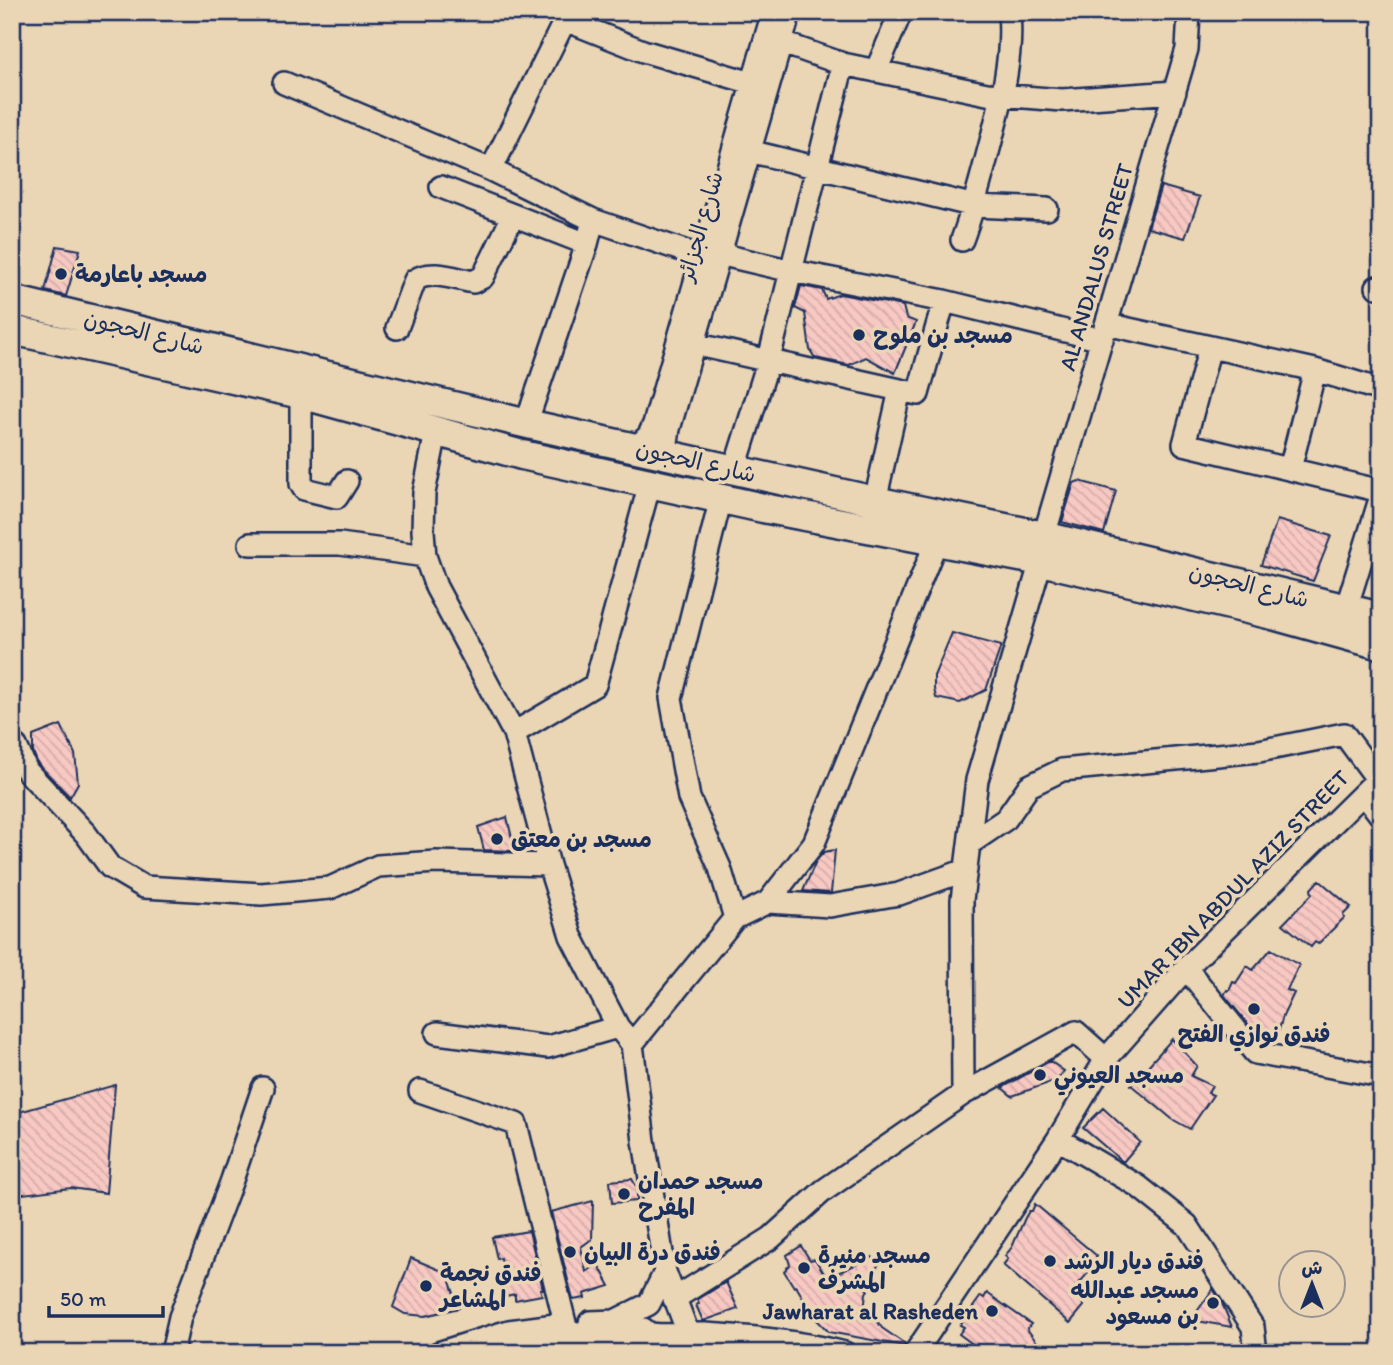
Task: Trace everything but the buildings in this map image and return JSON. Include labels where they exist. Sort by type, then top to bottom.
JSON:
[{"type":"highway","points":[[493,1353],[542,1341],[628,1328]]},
{"type":"main road","name":"شارع الحجون","points":[[12,300],[526,424],[875,502],[1381,645]]},
{"type":"main road","name":"شارع الحجون","points":[[12,330],[301,394],[522,455],[721,498],[937,540],[1042,548],[1381,617]]},
{"type":"street","name":"شارع الجزائر","points":[[637,447],[649,435],[654,424],[708,254],[773,12]]},
{"type":"street","name":"شارع الجزائر","points":[[670,455],[668,435],[694,344],[708,254],[749,151],[790,12]]},
{"type":"street","points":[[876,71],[901,12]]},
{"type":"street","points":[[962,240],[975,206],[1003,94],[1012,39],[1009,12]]},
{"type":"street","name":"AL ANDALUS STREET","points":[[963,1094],[962,900],[977,780],[1187,50],[1189,12]]},
{"type":"street","points":[[491,170],[565,20],[643,51],[752,83]]},
{"type":"street","points":[[780,43],[843,64],[987,94],[1062,100],[1175,92]]},
{"type":"street","points":[[734,471],[769,359],[843,64]]},
{"type":"street","points":[[284,83],[491,170],[593,220],[708,254],[1104,332],[1210,347],[1315,370],[1381,390]]},
{"type":"street","points":[[749,151],[975,206],[1047,209]]},
{"type":"street","points":[[441,187],[587,244]]},
{"type":"street","points":[[397,328],[415,280],[420,276],[433,275],[473,282],[483,277],[513,216]]},
{"type":"street","points":[[526,424],[593,220]]},
{"type":"street","points":[[694,344],[918,394],[944,301]]},
{"type":"street","points":[[1210,347],[1184,444],[1381,491]]},
{"type":"street","points":[[1290,469],[1315,370]]},
{"type":"street","points":[[875,502],[900,390]]},
{"type":"street","points":[[301,394],[303,489],[337,497],[347,481]]},
{"type":"street","points":[[436,432],[424,493],[425,556],[436,587],[514,733],[571,936],[618,1027],[632,1044],[665,1272],[689,1343]]},
{"type":"street","points":[[514,733],[595,685],[650,483]]},
{"type":"street","points":[[1346,609],[1381,496]]},
{"type":"street","points":[[721,498],[671,698],[689,798],[720,868],[735,918]]},
{"type":"street","points":[[632,1044],[735,918],[768,902],[814,844],[937,540]]},
{"type":"street","points":[[250,544],[340,544],[425,556]]},
{"type":"street","points":[[969,844],[1006,819],[1029,786],[1062,770],[1259,751],[1345,734],[1374,783],[1381,816]]},
{"type":"street","points":[[16,746],[27,771],[86,834],[110,867],[144,887],[261,894],[330,888],[378,866],[436,862],[549,865]]},
{"type":"street","name":"UMAR IBN ABDUL AZIZ STREET","points":[[915,1353],[1058,1139],[1106,1059],[1186,968],[1374,783]]},
{"type":"street","points":[[768,902],[830,906],[899,894],[966,870]]},
{"type":"street","points":[[1186,968],[1255,1053],[1381,1076]]},
{"type":"street","points":[[437,1033],[548,1047],[618,1027]]},
{"type":"street","points":[[674,1299],[771,1238],[823,1191],[963,1094],[1076,1032],[1106,1059]]},
{"type":"street","points":[[172,1353],[180,1317],[232,1180],[263,1088]]},
{"type":"street","points":[[420,1091],[516,1124],[565,1323]]},
{"type":"street","points":[[1058,1139],[1138,1186],[1186,1225],[1253,1327],[1256,1353]]},
{"type":"street","points":[[628,1328],[649,1304],[665,1272]]},
{"type":"street","points":[[438,1353],[509,1331],[565,1323],[628,1328],[689,1343],[752,1337],[818,1346],[845,1353]]},
{"type":"place","name":"مسجد باعارمة","points":[[61,274]]},
{"type":"place","name":"مسجد بن ملوح","points":[[859,335]]},
{"type":"place","name":"مسجد بن معتق","points":[[497,839]]},
{"type":"place","name":"فندق نوازي الفتح","points":[[1254,1009]]},
{"type":"place","name":"مسجد العيوني","points":[[1040,1075]]},
{"type":"place","name":"مسجد حمدان المفرح","points":[[624,1194]]},
{"type":"place","name":"فندق درة البيان","points":[[570,1252]]},
{"type":"place","name":"فندق ديار الرشد","points":[[1050,1261]]},
{"type":"place","name":"مسجد منيرة المشرف","points":[[804,1268]]},
{"type":"place","name":"فندق نجمة المشاعر","points":[[426,1286]]},
{"type":"place","name":"مسجد عبدالله بن مسعود","points":[[1213,1303]]},
{"type":"place","name":"Jawharat al Rasheden","points":[[992,1311]]}]
